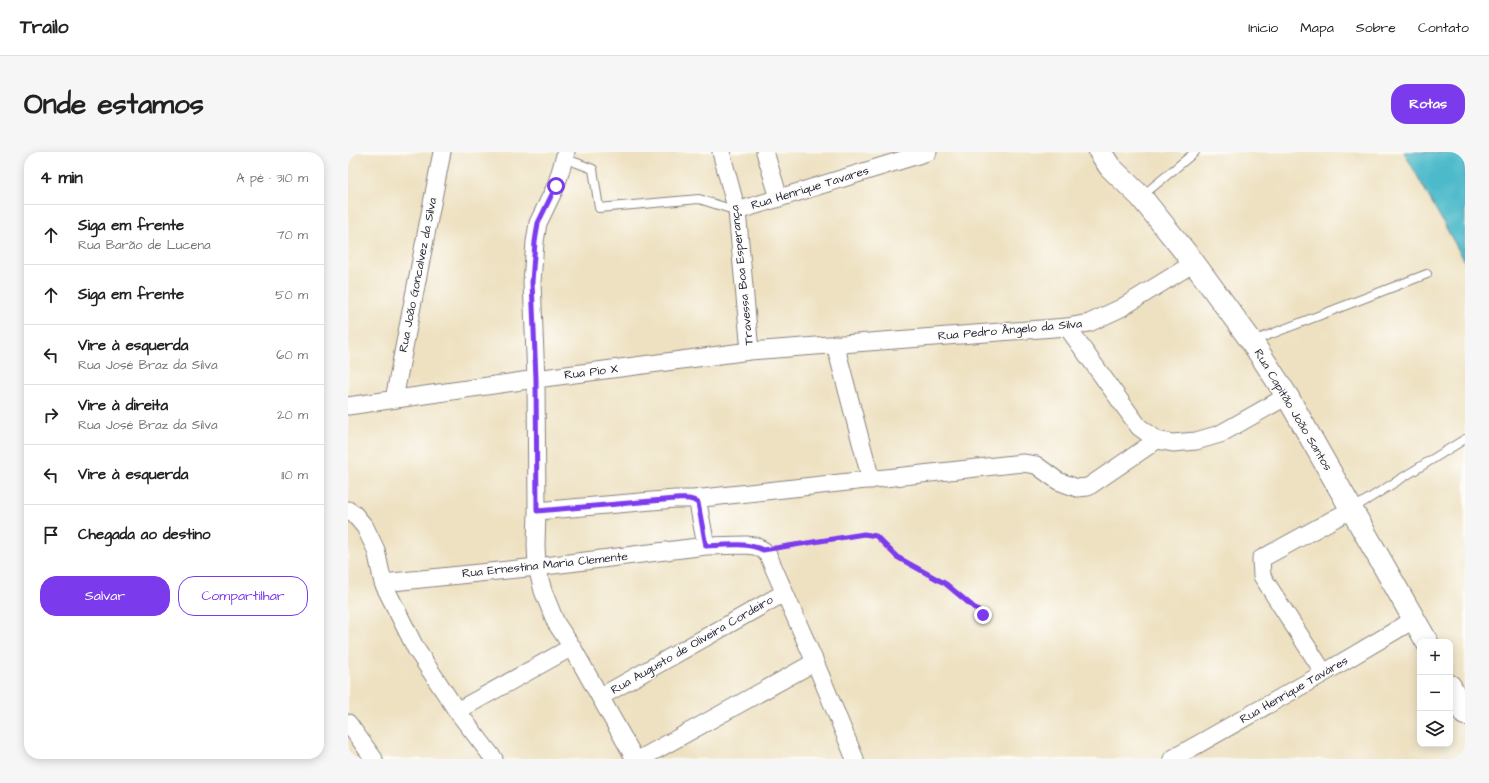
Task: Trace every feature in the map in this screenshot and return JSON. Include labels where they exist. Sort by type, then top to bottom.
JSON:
[{"type":"street","name":"Rua João Goncalvez da Silva","points":[[394,399],[442,152]]},
{"type":"street","name":"Travessa Boa Esperança","points":[[721,152],[737,211],[750,351]]},
{"type":"street","points":[[765,152],[779,198]]},
{"type":"street","name":"Rua Henrique Tavares","points":[[737,211],[928,152]]},
{"type":"street","points":[[565,155],[556,186],[538,223],[532,282],[536,379],[536,546],[538,567],[543,591],[556,623],[572,647],[635,759]]},
{"type":"street","name":"Rua Capitão João Santos","points":[[1112,158],[1139,195],[1194,263],[1252,342],[1287,396],[1424,639]]},
{"type":"street","name":"Rua Pedro Ângelo da Silva","points":[[835,344],[1067,327],[1089,323],[1122,308],[1194,263]]},
{"type":"street","points":[[1067,327],[1139,427],[1157,440],[1181,442],[1220,434],[1287,396]]},
{"type":"street","name":"Rua Pio X","points":[[348,406],[536,379],[750,351],[835,344]]},
{"type":"street","points":[[835,344],[871,480]]},
{"type":"street","points":[[537,511],[675,499],[693,499],[1022,463],[1036,465],[1058,481],[1077,488],[1088,487],[1157,440]]},
{"type":"street","points":[[693,499],[698,503],[706,546]]},
{"type":"street","points":[[1324,673],[1262,576],[1261,559],[1352,509]]},
{"type":"street","points":[[348,510],[354,514],[365,527],[376,550],[383,583],[416,649],[458,711],[494,759]]},
{"type":"street","name":"Rua Ernestina Maria Clemente","points":[[383,583],[538,567],[706,546],[746,545],[755,546],[763,550]]},
{"type":"street","points":[[763,550],[768,555],[816,662],[855,759]]},
{"type":"street","name":"Rua Augusto de Oliveira Cordeiro","points":[[600,697],[784,593]]},
{"type":"street","name":"Rua Henrique Taváres","points":[[1172,759],[1324,673],[1414,619]]},
{"type":"street","points":[[458,711],[572,647]]},
{"type":"street","points":[[640,759],[816,662]]},
{"type":"street","points":[[1453,692],[1465,714]]},
{"type":"street","points":[[348,723],[374,759]]},
{"type":"lane","points":[[1139,195],[1196,152]]},
{"type":"lane","points":[[565,155],[593,169],[599,208],[699,199],[737,211]]},
{"type":"lane","points":[[1252,342],[1428,274]]},
{"type":"lane","points":[[1352,509],[1465,439]]},
{"type":"path","points":[[763,550],[864,534],[876,536],[897,557],[946,584],[983,615]]},
{"type":"water","points":[[1404,152],[1465,152],[1465,262]]},
{"type":"route","points":[[556,186],[538,223],[532,282],[536,379],[537,511],[675,499],[693,499],[698,503],[706,546],[746,545],[755,546],[763,550],[864,534],[876,536],[897,557],[946,584],[983,615]]}]
